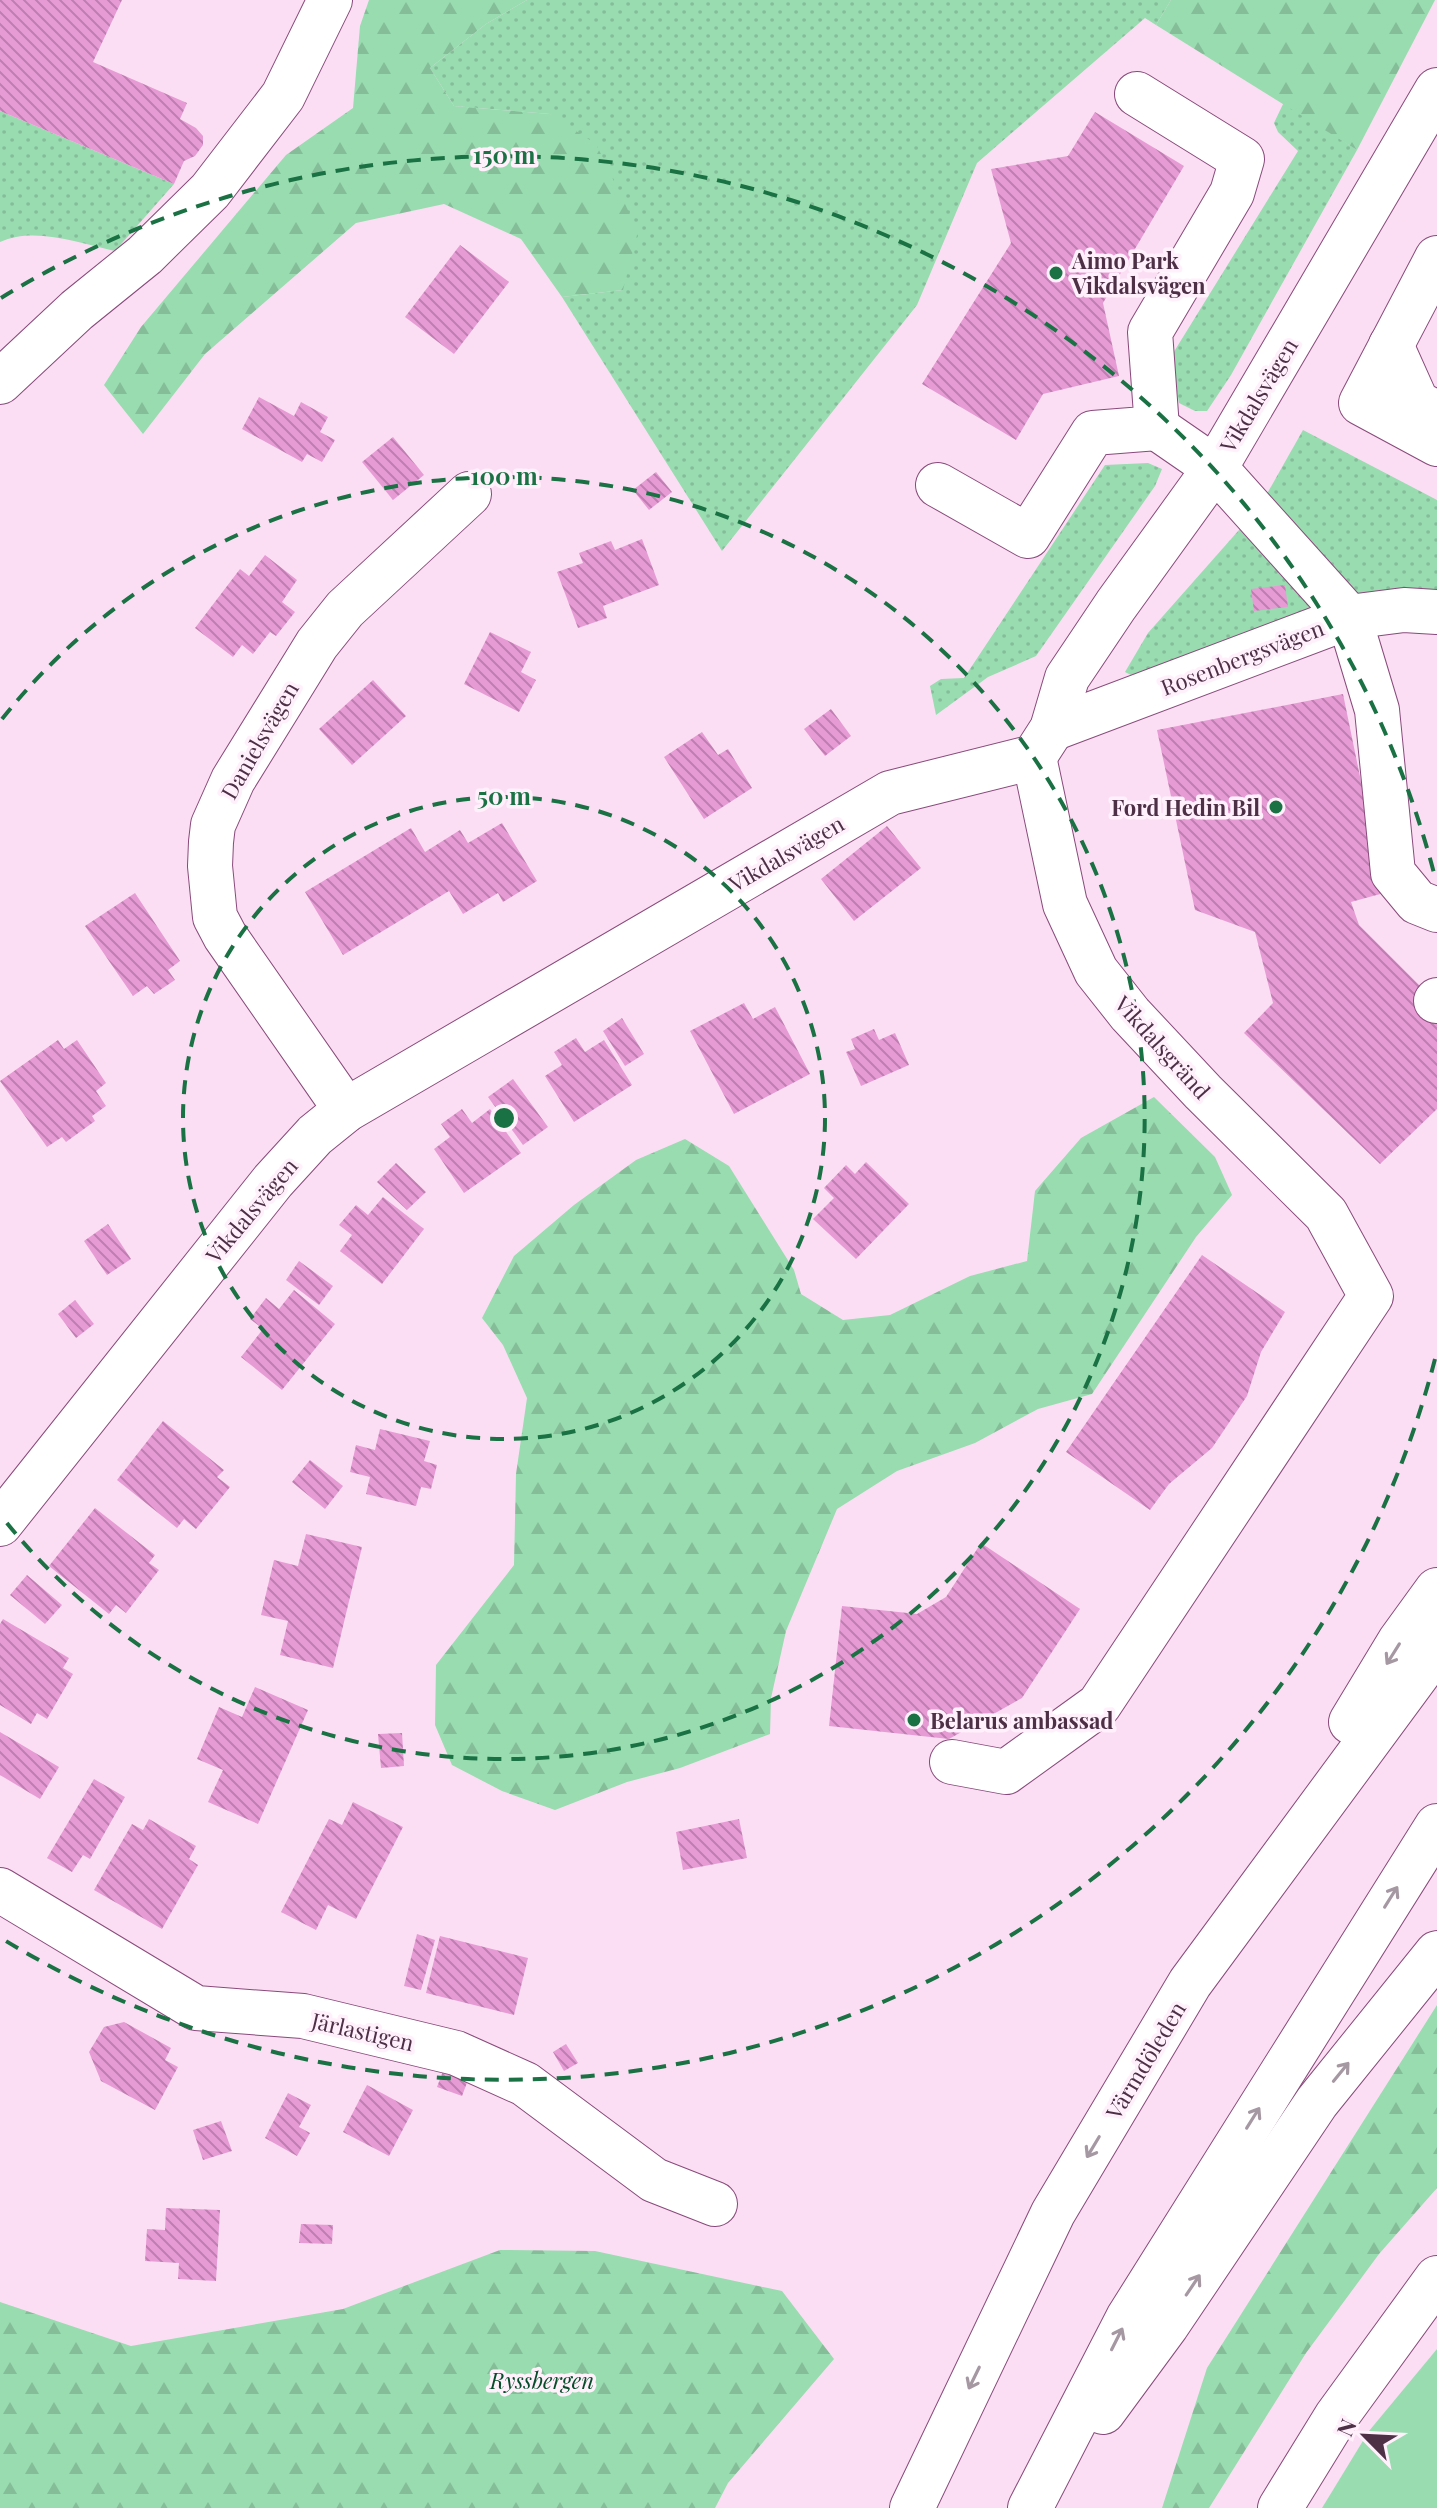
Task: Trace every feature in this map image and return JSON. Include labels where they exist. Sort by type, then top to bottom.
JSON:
[{"type":"main road","points":[[0,382],[77,310],[145,255],[210,191],[283,96],[330,0]]},
{"type":"main road","name":"Vikdalsvägen","points":[[0,1524],[273,1181],[315,1135],[346,1110],[890,793],[1043,743],[1067,678],[1215,468],[1424,151],[1437,90]]},
{"type":"main road","points":[[1137,94],[1242,159],[1232,193],[1150,332],[1157,428]]},
{"type":"main road","points":[[1437,258],[1361,403],[1437,444]]},
{"type":"main road","points":[[1391,345],[1417,403],[1437,413]]},
{"type":"main road","points":[[938,485],[1028,536],[1093,433],[1157,428],[1215,468],[1349,617],[1377,710],[1393,873],[1417,902],[1437,910]]},
{"type":"main road","name":"Danielsvägen","points":[[346,1110],[215,917],[210,866],[213,825],[233,780],[317,644],[345,609],[469,494]]},
{"type":"main road","name":"Rosenbergsvägen","points":[[1043,743],[1349,617],[1404,610],[1437,612]]},
{"type":"main road","name":"Vikdalsgränd","points":[[952,1762],[1006,1772],[1099,1705],[1371,1296],[1326,1214],[1203,1092],[1130,1014],[1096,971],[1065,904],[1043,743]]},
{"type":"main road","points":[[1190,1983],[1392,1654],[1437,1590]]},
{"type":"main road","name":"Värmdöleden","points":[[912,2508],[1053,2213],[1190,1983],[1437,1648]]},
{"type":"main road","points":[[1032,2508],[1128,2318],[1437,1826]]},
{"type":"main road","name":"Järlastigen","points":[[0,1890],[196,2008],[303,2016],[456,2053],[525,2084],[654,2180],[715,2204]]},
{"type":"main road","points":[[1032,2508],[1167,2325],[1317,2102],[1437,1953]]},
{"type":"main road","points":[[1280,2508],[1336,2417],[1437,2278]]},
{"type":"green space","points":[[369,0],[527,0],[486,24],[430,68],[454,106],[550,114],[596,144],[638,231],[623,290],[562,297],[521,239],[444,204],[356,223],[205,354],[143,434],[104,385],[141,327],[286,155],[353,108],[360,26]]},
{"type":"green space","points":[[527,0],[1171,0],[1156,25],[1145,18],[977,163],[917,305],[722,551],[562,297],[623,290],[550,114],[454,106],[430,68],[486,24]]},
{"type":"green space","points":[[1171,0],[1435,0],[1357,150],[1156,25]]},
{"type":"green space","points":[[1284,102],[1357,150],[1231,375],[1207,411],[1195,411],[1179,403],[1174,374],[1167,363],[1298,151],[1278,132],[1274,123]]},
{"type":"green space","points":[[0,111],[174,184],[115,251],[42,236],[13,237],[0,242]]},
{"type":"green space","points":[[1303,430],[1437,500],[1437,594],[1351,597],[1264,499]]},
{"type":"green space","points":[[1148,463],[1162,469],[1155,486],[1036,656],[988,677],[936,715],[930,686],[941,679],[964,678],[1105,465]]},
{"type":"green space","points":[[1251,525],[1319,613],[1131,675],[1125,672],[1148,633],[1239,530]]},
{"type":"green space","points":[[1154,1097],[1215,1157],[1232,1195],[1196,1237],[1092,1394],[1038,1409],[975,1443],[897,1471],[837,1509],[786,1631],[771,1698],[770,1734],[680,1768],[627,1782],[555,1810],[502,1791],[452,1765],[435,1725],[436,1665],[514,1565],[516,1474],[527,1398],[503,1345],[482,1318],[514,1256],[574,1205],[636,1160],[685,1139],[729,1166],[794,1270],[801,1294],[843,1320],[890,1315],[970,1276],[1027,1261],[1035,1191],[1081,1138]]},
{"type":"green space","points":[[1437,2005],[1437,2188],[1379,2254],[1306,2353],[1209,2508],[1162,2508],[1207,2368]]},
{"type":"green space","name":"Ryssbergen","points":[[500,2250],[595,2251],[782,2291],[834,2359],[728,2483],[715,2508],[0,2508],[0,2302],[131,2346],[343,2309]]},
{"type":"green space","points":[[1437,2349],[1437,2508],[1322,2508],[1369,2431]]},
{"type":"building","points":[[0,0],[122,0],[93,62],[187,103],[180,119],[196,128],[203,136],[203,145],[195,156],[184,161],[174,184],[0,111]]},
{"type":"building","name":"Aimo Park Vikdalsvägen","points":[[1095,112],[1184,166],[1103,303],[1119,376],[1043,394],[1016,440],[922,384],[1011,243],[991,169],[1068,156]]},
{"type":"building","points":[[460,245],[509,282],[454,354],[405,317]]},
{"type":"building","points":[[259,397],[294,416],[301,402],[328,417],[320,432],[335,440],[322,462],[307,454],[302,462],[242,429]]},
{"type":"building","points":[[393,437],[424,475],[393,500],[362,462]]},
{"type":"building","points":[[656,472],[672,492],[649,510],[633,490]]},
{"type":"building","points":[[642,539],[659,585],[603,606],[607,618],[578,628],[557,572],[583,563],[579,553],[611,541],[615,550]]},
{"type":"building","points":[[265,555],[297,580],[282,602],[295,612],[276,636],[270,632],[253,654],[242,645],[233,657],[195,628],[240,569],[249,576]]},
{"type":"building","points":[[1285,585],[1288,607],[1254,611],[1251,589]]},
{"type":"building","points":[[490,632],[531,652],[521,672],[536,680],[519,712],[464,684]]},
{"type":"building","points":[[373,680],[406,716],[352,765],[319,729]]},
{"type":"building","points":[[1343,694],[1384,893],[1351,902],[1359,925],[1437,1003],[1437,1109],[1380,1164],[1244,1033],[1273,1003],[1255,932],[1195,910],[1157,730]]},
{"type":"building","points":[[831,709],[851,736],[825,756],[804,729]]},
{"type":"building","points":[[702,732],[718,755],[728,749],[752,788],[704,819],[664,757]]},
{"type":"building","points":[[502,823],[537,881],[503,902],[498,893],[463,914],[449,891],[343,955],[305,892],[411,828],[425,852],[460,830],[468,843]]},
{"type":"building","points":[[887,826],[921,868],[854,921],[821,879]]},
{"type":"building","points":[[135,893],[180,961],[168,970],[175,980],[154,994],[147,986],[133,996],[85,926]]},
{"type":"building","points":[[744,1003],[753,1019],[775,1007],[810,1074],[734,1114],[690,1031]]},
{"type":"building","points":[[622,1018],[644,1054],[625,1066],[603,1031]]},
{"type":"building","points":[[874,1029],[879,1040],[895,1033],[909,1065],[861,1086],[846,1052],[855,1049],[851,1039]]},
{"type":"building","points":[[576,1038],[585,1052],[604,1040],[632,1085],[574,1122],[545,1076],[562,1065],[554,1052]]},
{"type":"building","points":[[58,1040],[64,1049],[77,1040],[106,1083],[96,1091],[106,1106],[92,1116],[95,1121],[66,1142],[62,1137],[47,1147],[0,1081]]},
{"type":"building","points":[[513,1079],[548,1127],[523,1145],[488,1097]]},
{"type":"building","points":[[462,1109],[472,1123],[490,1109],[521,1153],[464,1193],[434,1149],[450,1137],[441,1124]]},
{"type":"building","points":[[866,1162],[909,1204],[856,1259],[813,1219],[834,1198],[824,1188],[846,1165],[855,1174]]},
{"type":"building","points":[[396,1163],[426,1192],[407,1210],[377,1182]]},
{"type":"building","points":[[383,1197],[424,1229],[382,1284],[340,1251],[352,1235],[339,1225],[356,1205],[368,1215]]},
{"type":"building","points":[[108,1224],[131,1259],[107,1275],[84,1241]]},
{"type":"building","points":[[1202,1255],[1285,1312],[1261,1352],[1247,1396],[1212,1448],[1169,1484],[1150,1510],[1066,1452]]},
{"type":"building","points":[[299,1261],[333,1286],[319,1305],[286,1280]]},
{"type":"building","points":[[294,1290],[335,1324],[282,1390],[241,1357],[263,1329],[250,1319],[266,1298],[279,1309]]},
{"type":"building","points":[[75,1300],[94,1324],[76,1338],[58,1314]]},
{"type":"building","points":[[163,1421],[224,1470],[217,1477],[230,1487],[196,1529],[184,1519],[177,1528],[117,1480]]},
{"type":"building","points":[[380,1429],[430,1441],[424,1461],[437,1465],[431,1489],[421,1487],[416,1506],[366,1494],[370,1477],[350,1472],[356,1445],[375,1450]]},
{"type":"building","points":[[310,1460],[343,1486],[325,1509],[292,1482]]},
{"type":"building","points":[[95,1508],[155,1555],[149,1563],[159,1570],[126,1613],[116,1605],[109,1614],[49,1566]]},
{"type":"building","points":[[306,1534],[362,1547],[333,1668],[280,1655],[288,1621],[261,1615],[274,1560],[298,1566]]},
{"type":"building","points":[[981,1543],[1080,1609],[1022,1698],[949,1739],[829,1726],[842,1606],[917,1614],[946,1597]]},
{"type":"building","points":[[27,1575],[62,1605],[45,1624],[10,1595]]},
{"type":"building","points":[[3,1619],[69,1658],[63,1668],[73,1674],[47,1719],[37,1713],[31,1724],[0,1705],[0,1624]]},
{"type":"building","points":[[255,1687],[308,1710],[258,1824],[208,1802],[223,1770],[197,1759],[219,1707],[242,1717]]},
{"type":"building","points":[[0,1732],[59,1767],[40,1799],[0,1775]]},
{"type":"building","points":[[402,1733],[404,1766],[381,1768],[378,1734]]},
{"type":"building","points":[[94,1779],[125,1797],[90,1859],[83,1855],[72,1872],[47,1858]]},
{"type":"building","points":[[353,1802],[403,1827],[356,1919],[328,1905],[316,1930],[281,1912],[329,1819],[342,1825]]},
{"type":"building","points":[[149,1819],[196,1846],[189,1859],[198,1865],[162,1929],[94,1890],[132,1824],[143,1830]]},
{"type":"building","points":[[739,1819],[747,1858],[683,1870],[676,1832]]},
{"type":"building","points":[[417,1934],[435,1940],[421,1990],[404,1986]]},
{"type":"building","points":[[440,1936],[528,1958],[514,2015],[426,1993]]},
{"type":"building","points":[[124,2022],[171,2048],[165,2060],[178,2067],[155,2110],[101,2081],[89,2052],[104,2027]]},
{"type":"building","points":[[566,2044],[578,2063],[564,2071],[553,2052]]},
{"type":"building","points":[[443,2071],[468,2080],[462,2096],[437,2087]]},
{"type":"building","points":[[367,2085],[413,2110],[389,2156],[343,2132]]},
{"type":"building","points":[[288,2093],[311,2105],[299,2127],[310,2133],[297,2156],[265,2138]]},
{"type":"building","points":[[221,2121],[232,2151],[203,2160],[193,2130]]},
{"type":"building","points":[[166,2208],[220,2210],[216,2281],[178,2279],[179,2263],[145,2261],[147,2229],[165,2230]]},
{"type":"building","points":[[301,2224],[333,2225],[332,2244],[299,2243]]},
{"type":"place","name":"Aimo Park Vikdalsvägen","points":[[1056,273]]},
{"type":"place","name":"Ford Hedin Bil","points":[[1276,807]]},
{"type":"place","name":"Belarus ambassad","points":[[914,1720]]}]
